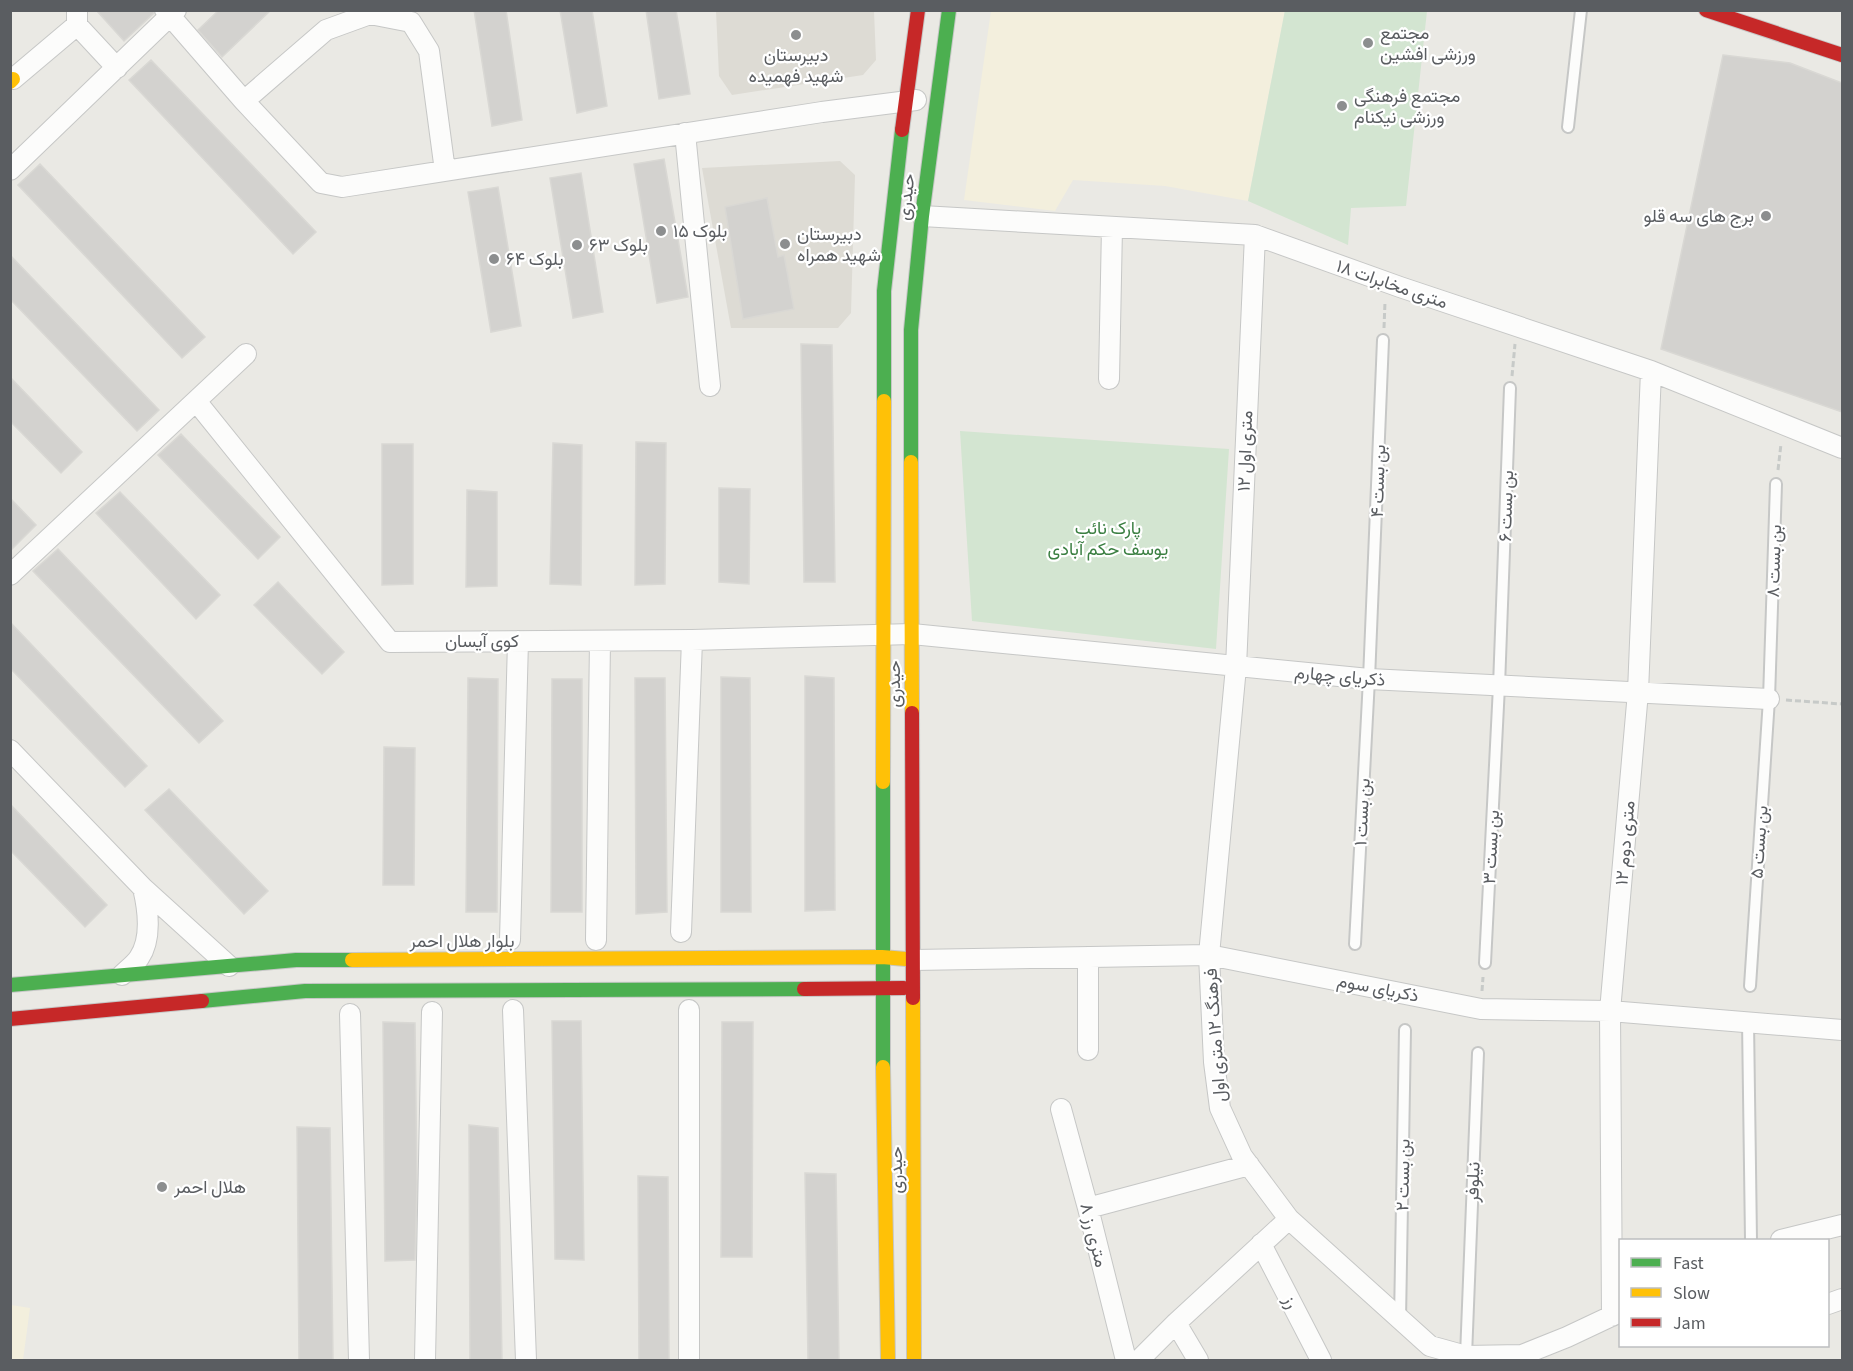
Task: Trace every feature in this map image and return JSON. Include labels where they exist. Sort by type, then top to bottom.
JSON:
[{"type":"main road","name":"حیدری","points":[[888,1360],[882,987],[884,291],[905,101],[918,10]]},
{"type":"main road","name":"حیدری","points":[[914,1360],[911,330],[922,216],[949,10]]},
{"type":"main road","points":[[1706,10],[1842,55]]},
{"type":"main road","name":"بلوار هلال احمر","points":[[10,1019],[124,992],[218,980],[296,960],[882,957],[914,960]]},
{"type":"main road","name":"بلوار هلال احمر","points":[[10,985],[124,992],[218,980],[305,991],[913,988]]},
{"type":"street","points":[[10,170],[117,68],[170,12],[243,101],[321,183],[342,187],[822,112],[937,99]]},
{"type":"street","points":[[243,101],[326,30],[370,14],[411,22],[429,51],[445,171]]},
{"type":"street","points":[[11,79],[77,18],[117,68]]},
{"type":"street","points":[[685,133],[710,386]]},
{"type":"street","name":"۱۸ متری مخابرات","points":[[922,216],[1255,235],[1517,327],[1651,371],[1842,448]]},
{"type":"street","points":[[1109,379],[1112,227]]},
{"type":"street","name":"۱۲ متری اول","points":[[1236,667],[1255,235]]},
{"type":"street","points":[[10,575],[246,354]]},
{"type":"street","name":"۱۲ متری دوم","points":[[1616,1314],[1610,1011],[1638,692],[1651,371]]},
{"type":"street","name":"کوی آیسان","points":[[196,401],[390,642],[692,640],[912,634]]},
{"type":"street","name":"ذکریای چهارم","points":[[912,634],[1369,679],[1769,699]]},
{"type":"street","points":[[596,940],[600,640]]},
{"type":"street","points":[[681,932],[692,640]]},
{"type":"street","points":[[510,940],[518,641]]},
{"type":"street","name":"فرهنگ ۱۲ متری اول","points":[[1236,667],[1209,955],[1214,1062],[1220,1108],[1242,1156],[1289,1219],[1430,1346],[1466,1358],[1522,1355],[1616,1314]]},
{"type":"street","points":[[10,750],[143,888],[218,980]]},
{"type":"street","points":[[124,992],[147,935],[148,910],[143,888]]},
{"type":"street","name":"ذکریای سوم","points":[[914,960],[1209,955],[1480,1009],[1610,1011],[1842,1029]]},
{"type":"street","points":[[1088,957],[1088,1050]]},
{"type":"street","points":[[513,1010],[526,1360]]},
{"type":"street","points":[[689,1010],[689,1360]]},
{"type":"street","points":[[424,1360],[432,1012]]},
{"type":"street","points":[[350,1014],[359,1360]]},
{"type":"street","name":"۸ متری رز","points":[[1061,1109],[1126,1360]]},
{"type":"street","points":[[1088,1208],[1249,1165]]},
{"type":"street","points":[[1139,1360],[1289,1219]]},
{"type":"street","points":[[1785,1239],[1842,1226]]},
{"type":"street","name":"رز","points":[[1261,1244],[1321,1360]]},
{"type":"street","points":[[1176,1323],[1198,1360]]},
{"type":"lane","points":[[1568,127],[1581,10]]},
{"type":"lane","name":"بن بست ۴","points":[[1369,679],[1383,340]]},
{"type":"lane","name":"بن بست ۶","points":[[1499,686],[1510,388]]},
{"type":"lane","name":"بن بست ۸","points":[[1769,699],[1776,484]]},
{"type":"lane","name":"بن بست ۱","points":[[1355,944],[1369,679]]},
{"type":"lane","name":"بن بست ۳","points":[[1485,963],[1499,686]]},
{"type":"lane","name":"بن بست ۵","points":[[1750,986],[1769,699]]},
{"type":"lane","points":[[1748,1021],[1751,1239]]},
{"type":"lane","name":"بن بست ۲","points":[[1400,1320],[1405,1030]]},
{"type":"lane","name":"نیلوفر","points":[[1466,1358],[1478,1053]]},
{"type":"path","points":[[1383,340],[1386,282]]},
{"type":"path","points":[[1510,388],[1517,327]]},
{"type":"path","points":[[1776,484],[1784,424]]},
{"type":"path","points":[[1769,699],[1842,704]]},
{"type":"path","points":[[1480,1009],[1485,963]]},
{"type":"shaded area","name":"دبیرستان شهید فهمیده","points":[[716,11],[874,11],[876,60],[863,75],[732,95],[719,76]]},
{"type":"shaded area","points":[[991,11],[1285,11],[1248,201],[1165,186],[1073,180],[1055,211],[964,200]]},
{"type":"shaded area","name":"دبیرستان شهید همراه","points":[[840,161],[855,175],[851,313],[838,328],[731,328],[702,168]]},
{"type":"shaded area","points":[[11,1305],[30,1308],[23,1360],[11,1360]]},
{"type":"green space","name":"مجتمع فرهنگی ورزشی نیکنام","points":[[1285,10],[1427,11],[1406,206],[1351,208],[1348,245],[1248,201]]},
{"type":"green space","name":"پارک نائب یوسف حکم آبادی","points":[[960,431],[1229,449],[1216,649],[972,621]]},
{"type":"building","points":[[96,10],[153,10],[154,13],[124,41]]},
{"type":"building","points":[[219,10],[271,10],[222,57],[198,30]]},
{"type":"building","points":[[474,10],[506,10],[522,120],[492,126]]},
{"type":"building","points":[[560,10],[592,10],[607,106],[577,113]]},
{"type":"building","points":[[646,10],[676,10],[690,94],[659,99]]},
{"type":"building","name":"برج های سه قلو","points":[[1723,55],[1790,63],[1842,83],[1842,412],[1661,349]]},
{"type":"building","points":[[151,60],[316,232],[293,254],[129,80]]},
{"type":"building","name":"بلوک ۱۵","points":[[664,159],[688,297],[657,303],[634,164]]},
{"type":"building","points":[[40,164],[205,337],[182,358],[18,185]]},
{"type":"building","name":"بلوک ۶۳","points":[[581,173],[603,312],[573,318],[550,178]]},
{"type":"building","name":"بلوک ۶۴","points":[[498,187],[521,326],[491,332],[468,192]]},
{"type":"building","points":[[767,198],[778,257],[784,255],[794,309],[743,319],[725,207]]},
{"type":"building","points":[[10,255],[159,410],[137,431],[10,299]]},
{"type":"building","points":[[801,344],[832,345],[835,582],[804,582]]},
{"type":"building","points":[[10,377],[82,452],[61,473],[10,421]]},
{"type":"building","points":[[181,434],[280,537],[258,559],[158,455]]},
{"type":"building","points":[[636,442],[666,443],[665,584],[635,585]]},
{"type":"building","points":[[553,443],[582,445],[581,585],[550,584]]},
{"type":"building","points":[[382,444],[413,444],[413,584],[382,585]]},
{"type":"building","points":[[719,488],[750,489],[749,584],[719,582]]},
{"type":"building","points":[[467,490],[497,492],[497,586],[466,587]]},
{"type":"building","points":[[120,492],[220,595],[196,619],[96,513]]},
{"type":"building","points":[[10,498],[36,525],[10,551]]},
{"type":"building","points":[[58,549],[223,721],[199,743],[33,571]]},
{"type":"building","points":[[278,582],[344,652],[322,674],[254,605]]},
{"type":"building","points":[[10,622],[147,766],[125,787],[10,668]]},
{"type":"building","points":[[805,676],[834,678],[835,910],[805,911]]},
{"type":"building","points":[[721,677],[750,678],[751,912],[721,912]]},
{"type":"building","points":[[468,678],[498,679],[497,912],[466,912]]},
{"type":"building","points":[[635,678],[665,678],[667,912],[636,914]]},
{"type":"building","points":[[552,679],[582,679],[582,912],[551,912]]},
{"type":"building","points":[[384,747],[415,748],[414,885],[383,885]]},
{"type":"building","points":[[169,789],[268,891],[244,914],[145,810]]},
{"type":"building","points":[[10,804],[107,905],[85,927],[10,850]]},
{"type":"building","points":[[552,1021],[581,1021],[584,1260],[555,1259]]},
{"type":"building","points":[[383,1022],[415,1023],[417,1185],[415,1260],[385,1261]]},
{"type":"building","points":[[722,1022],[753,1022],[752,1257],[721,1257]]},
{"type":"building","points":[[469,1125],[498,1128],[502,1360],[470,1360]]},
{"type":"building","points":[[297,1127],[330,1128],[333,1360],[299,1360]]},
{"type":"building","points":[[805,1173],[836,1174],[839,1360],[808,1360]]},
{"type":"building","points":[[638,1176],[668,1177],[669,1360],[639,1360]]},
{"type":"traffic: fast","points":[[911,462],[911,330],[922,216],[949,10]]},
{"type":"traffic: fast","points":[[884,401],[884,291],[902,130]]},
{"type":"traffic: fast","points":[[883,782],[883,1067]]},
{"type":"traffic: fast","points":[[10,985],[296,960],[352,960]]},
{"type":"traffic: fast","points":[[202,1001],[305,991],[804,989]]},
{"type":"traffic: slow","points":[[10,82],[13,79]]},
{"type":"traffic: slow","points":[[883,782],[884,401]]},
{"type":"traffic: slow","points":[[911,462],[912,713]]},
{"type":"traffic: slow","points":[[352,960],[882,957],[906,959]]},
{"type":"traffic: slow","points":[[913,998],[914,1360]]},
{"type":"traffic: slow","points":[[883,1067],[888,1360]]},
{"type":"traffic: jam","points":[[902,130],[918,10]]},
{"type":"traffic: jam","points":[[1706,10],[1842,55]]},
{"type":"traffic: jam","points":[[912,713],[913,998]]},
{"type":"traffic: jam","points":[[804,989],[904,988]]},
{"type":"traffic: jam","points":[[10,1019],[202,1001]]},
{"type":"place","name":"دبیرستان شهید فهمیده","points":[[796,35]]},
{"type":"place","name":"مجتمع ورزشی افشین","points":[[1368,43]]},
{"type":"place","name":"مجتمع فرهنگی ورزشی نیکنام","points":[[1342,106]]},
{"type":"place","name":"برج های سه قلو","points":[[1766,216]]},
{"type":"place","name":"بلوک ۱۵","points":[[661,231]]},
{"type":"place","name":"دبیرستان شهید همراه","points":[[785,244]]},
{"type":"place","name":"بلوک ۶۳","points":[[577,245]]},
{"type":"place","name":"بلوک ۶۴","points":[[494,259]]},
{"type":"place","name":"هلال احمر","points":[[162,1187]]}]
